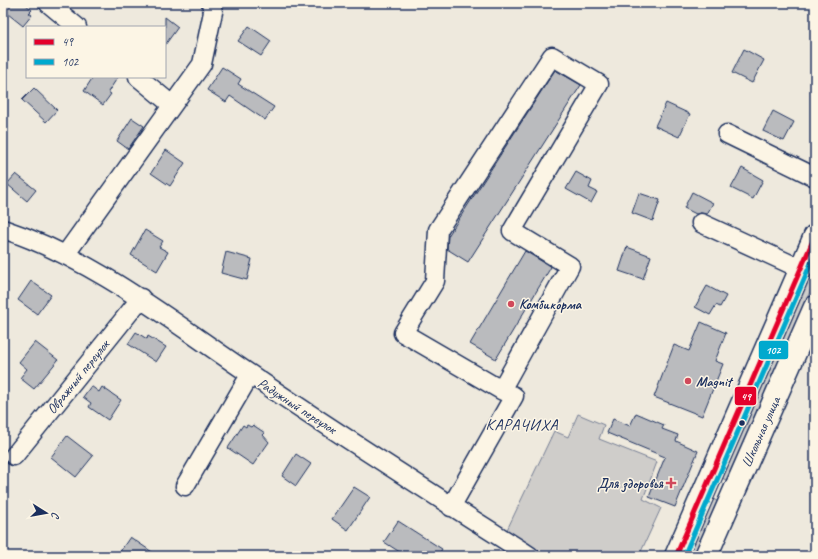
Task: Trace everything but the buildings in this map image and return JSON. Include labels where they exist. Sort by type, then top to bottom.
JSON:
[{"type":"main road","name":"Школьная улица","points":[[676,556],[815,236]]},
{"type":"main road","name":"Школьная улица","points":[[706,556],[815,307]]},
{"type":"street","points":[[48,3],[76,26]]},
{"type":"street","points":[[66,255],[202,64],[217,6]]},
{"type":"street","points":[[451,507],[514,396],[501,390],[403,333],[435,281],[438,230],[552,56],[599,84],[512,231],[570,266],[501,390]]},
{"type":"street","points":[[139,78],[172,105]]},
{"type":"street","points":[[727,134],[815,177]]},
{"type":"street","points":[[701,223],[801,269]]},
{"type":"street","name":"Радужный переулок","points":[[3,230],[27,237],[66,255],[141,298],[250,375],[451,507],[530,556]]},
{"type":"street","name":"Овражный переулок","points":[[14,456],[141,298]]},
{"type":"street","points":[[185,486],[250,375]]},
{"type":"shaded area","points":[[815,258],[815,280],[728,481],[720,477]]},
{"type":"shaded area","points":[[578,414],[604,425],[599,439],[657,462],[643,499],[661,508],[639,556],[539,556],[505,534],[554,431],[568,437]]},
{"type":"shaded area","points":[[711,498],[719,502],[696,556],[686,556]]},
{"type":"transit line","name":"49","points":[[676,556],[815,236]]},
{"type":"transit line","name":"102","points":[[684,556],[815,254]]},
{"type":"place","name":"Комбикорма","points":[[511,304]]},
{"type":"place","name":"Magnit","points":[[688,381]]},
{"type":"place","name":"Для здоровья","points":[[671,483]]},
{"type":"district","name":"КАРАЧИХА","points":[[522,425]]}]
